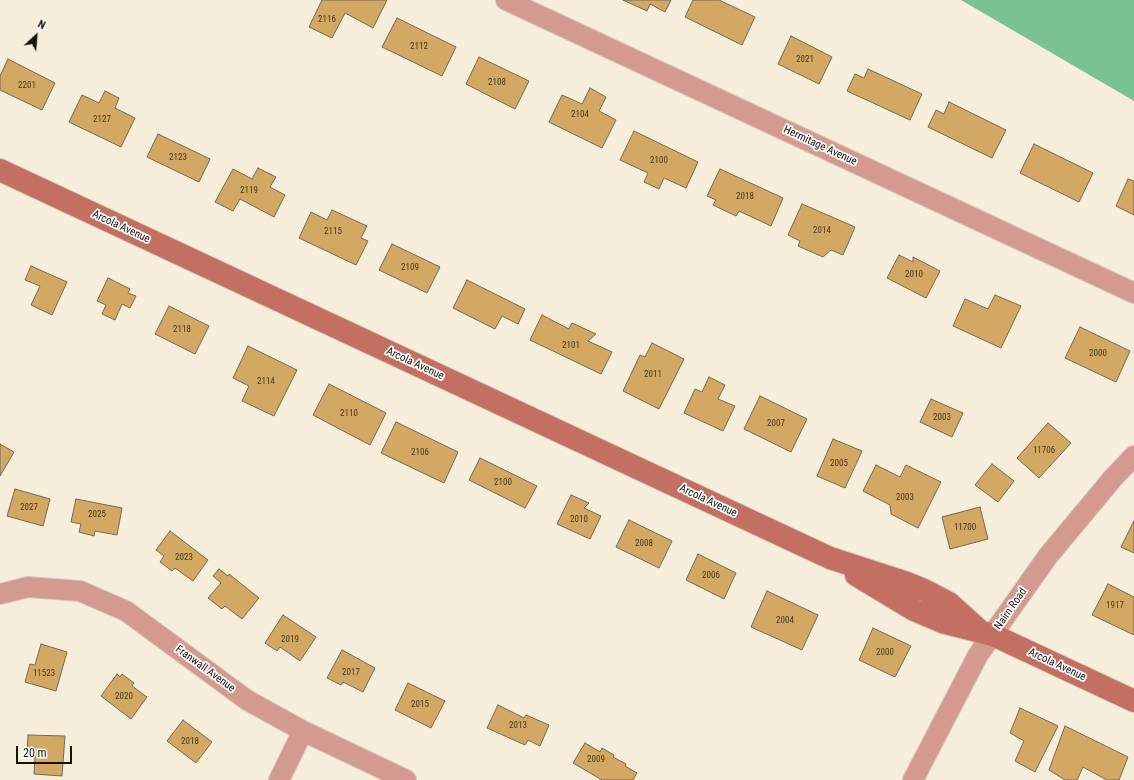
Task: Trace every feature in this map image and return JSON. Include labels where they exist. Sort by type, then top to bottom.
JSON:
[{"type":"street","name":"Hermitage Avenue","points":[[506,0],[1134,293]]},
{"type":"street","name":"Arcola Avenue","points":[[0,170],[830,558],[924,590],[949,604],[987,633],[1134,701]]},
{"type":"street","name":"Nairn Road","points":[[913,780],[978,655],[987,633],[1048,556],[1108,484],[1134,456]]},
{"type":"street","name":"Franwall Avenue","points":[[0,594],[28,587],[80,591],[126,611],[247,700],[302,731],[406,780]]},
{"type":"street","points":[[279,780],[302,731]]},
{"type":"green space","points":[[961,0],[1134,0],[1134,101]]},
{"type":"building","points":[[322,0],[387,0],[373,28],[345,13],[332,38],[309,27]]},
{"type":"building","points":[[623,0],[671,0],[665,12],[650,4],[647,11]]},
{"type":"building","points":[[693,0],[719,0],[755,17],[742,45],[685,17]]},
{"type":"building","points":[[397,18],[456,47],[442,76],[382,47]]},
{"type":"building","points":[[791,36],[832,57],[819,84],[778,64]]},
{"type":"building","points":[[479,57],[529,81],[515,109],[466,84]]},
{"type":"building","points":[[8,59],[55,83],[42,110],[0,90],[0,76]]},
{"type":"building","points":[[868,69],[922,94],[910,120],[847,91],[855,74],[864,78]]},
{"type":"building","points":[[590,88],[606,97],[599,111],[616,120],[602,148],[549,122],[562,95],[582,104]]},
{"type":"building","points":[[105,91],[119,98],[115,108],[135,118],[121,147],[69,122],[82,95],[99,103]]},
{"type":"building","points":[[949,102],[1006,130],[992,158],[928,127],[936,110],[944,114]]},
{"type":"building","points":[[634,131],[698,162],[686,188],[664,178],[659,189],[644,182],[648,173],[620,160]]},
{"type":"building","points":[[158,134],[210,159],[199,182],[147,157]]},
{"type":"building","points":[[1034,144],[1093,173],[1079,202],[1020,173]]},
{"type":"building","points":[[258,168],[276,177],[270,187],[285,195],[274,217],[240,199],[233,211],[215,202],[233,169],[252,179]]},
{"type":"building","points":[[720,169],[783,198],[771,226],[739,211],[736,216],[713,205],[716,200],[707,196]]},
{"type":"building","points":[[1128,179],[1134,181],[1134,215],[1116,206]]},
{"type":"building","points":[[802,204],[855,227],[843,255],[831,250],[823,257],[798,246],[800,241],[788,235]]},
{"type":"building","points":[[332,210],[367,226],[361,238],[368,241],[356,265],[299,238],[311,212],[327,220]]},
{"type":"building","points":[[392,244],[440,267],[427,293],[379,270]]},
{"type":"building","points":[[899,255],[913,262],[913,257],[940,271],[926,298],[887,278]]},
{"type":"building","points":[[31,266],[67,282],[52,315],[31,305],[40,286],[25,280]]},
{"type":"building","points":[[108,278],[130,289],[128,293],[136,296],[130,308],[122,304],[115,320],[102,314],[106,305],[97,301]]},
{"type":"building","points":[[467,280],[525,309],[518,324],[502,316],[495,329],[453,308]]},
{"type":"building","points":[[995,295],[1021,306],[1001,348],[953,326],[965,299],[988,309]]},
{"type":"building","points":[[169,306],[209,326],[195,354],[155,334]]},
{"type":"building","points":[[542,315],[569,329],[572,323],[596,334],[588,341],[612,352],[601,374],[530,340]]},
{"type":"building","points":[[1080,327],[1130,351],[1116,382],[1065,358]]},
{"type":"building","points":[[652,343],[684,359],[659,409],[623,391],[640,355],[645,357]]},
{"type":"building","points":[[248,346],[297,370],[274,416],[242,401],[249,386],[233,378]]},
{"type":"building","points":[[709,377],[725,385],[718,399],[735,406],[723,431],[684,413],[695,389],[702,392]]},
{"type":"building","points":[[329,384],[386,413],[370,445],[313,415]]},
{"type":"building","points":[[760,396],[807,419],[791,452],[744,429]]},
{"type":"building","points":[[931,399],[963,413],[952,437],[920,422]]},
{"type":"building","points":[[396,422],[458,452],[444,483],[381,453]]},
{"type":"building","points":[[1048,423],[1071,443],[1039,478],[1017,458]]},
{"type":"building","points":[[833,439],[862,451],[845,488],[817,476]]},
{"type":"building","points":[[0,444],[14,452],[0,476]]},
{"type":"building","points":[[480,458],[537,486],[525,508],[469,480]]},
{"type":"building","points":[[992,464],[1014,481],[998,502],[975,485]]},
{"type":"building","points":[[876,465],[900,477],[906,465],[941,482],[918,528],[891,514],[890,505],[863,491]]},
{"type":"building","points":[[15,489],[50,499],[43,526],[7,516]]},
{"type":"building","points":[[571,495],[589,503],[584,508],[601,516],[590,539],[557,524]]},
{"type":"building","points":[[76,499],[122,508],[117,535],[95,531],[94,536],[79,532],[81,524],[71,522]]},
{"type":"building","points":[[980,507],[988,539],[950,549],[942,517]]},
{"type":"building","points":[[629,520],[672,541],[659,568],[616,547]]},
{"type":"building","points":[[1134,521],[1134,553],[1121,547]]},
{"type":"building","points":[[170,531],[208,560],[193,581],[175,568],[172,571],[160,562],[164,556],[156,550]]},
{"type":"building","points":[[698,554],[736,573],[724,599],[686,580]]},
{"type":"building","points":[[219,569],[228,576],[229,574],[259,598],[242,619],[225,606],[222,609],[208,598],[221,583],[213,576]]},
{"type":"building","points":[[1108,584],[1134,597],[1134,635],[1092,615]]},
{"type":"building","points":[[767,591],[818,615],[802,650],[751,627]]},
{"type":"building","points":[[283,615],[316,637],[300,661],[280,647],[277,651],[265,643]]},
{"type":"building","points":[[873,628],[911,646],[895,677],[859,660]]},
{"type":"building","points":[[41,644],[67,652],[56,691],[25,682],[30,664],[35,665]]},
{"type":"building","points":[[342,650],[375,668],[363,692],[343,682],[341,685],[327,678]]},
{"type":"building","points":[[117,674],[120,677],[122,674],[134,683],[132,686],[147,697],[131,719],[101,696]]},
{"type":"building","points":[[408,683],[445,701],[431,728],[395,710]]},
{"type":"building","points":[[498,705],[524,718],[526,715],[549,725],[540,746],[528,740],[525,745],[487,728]]},
{"type":"building","points":[[1020,708],[1058,726],[1035,772],[1015,761],[1024,741],[1010,733]]},
{"type":"building","points":[[183,720],[212,742],[196,763],[167,741]]},
{"type":"building","points":[[1065,726],[1128,757],[1119,780],[1107,780],[1083,767],[1077,780],[1065,780],[1049,770]]},
{"type":"building","points":[[28,735],[65,736],[62,776],[34,774],[35,756],[27,756]]},
{"type":"building","points":[[585,743],[600,752],[602,748],[614,755],[613,757],[626,764],[625,766],[637,773],[633,780],[602,780],[573,763]]}]
